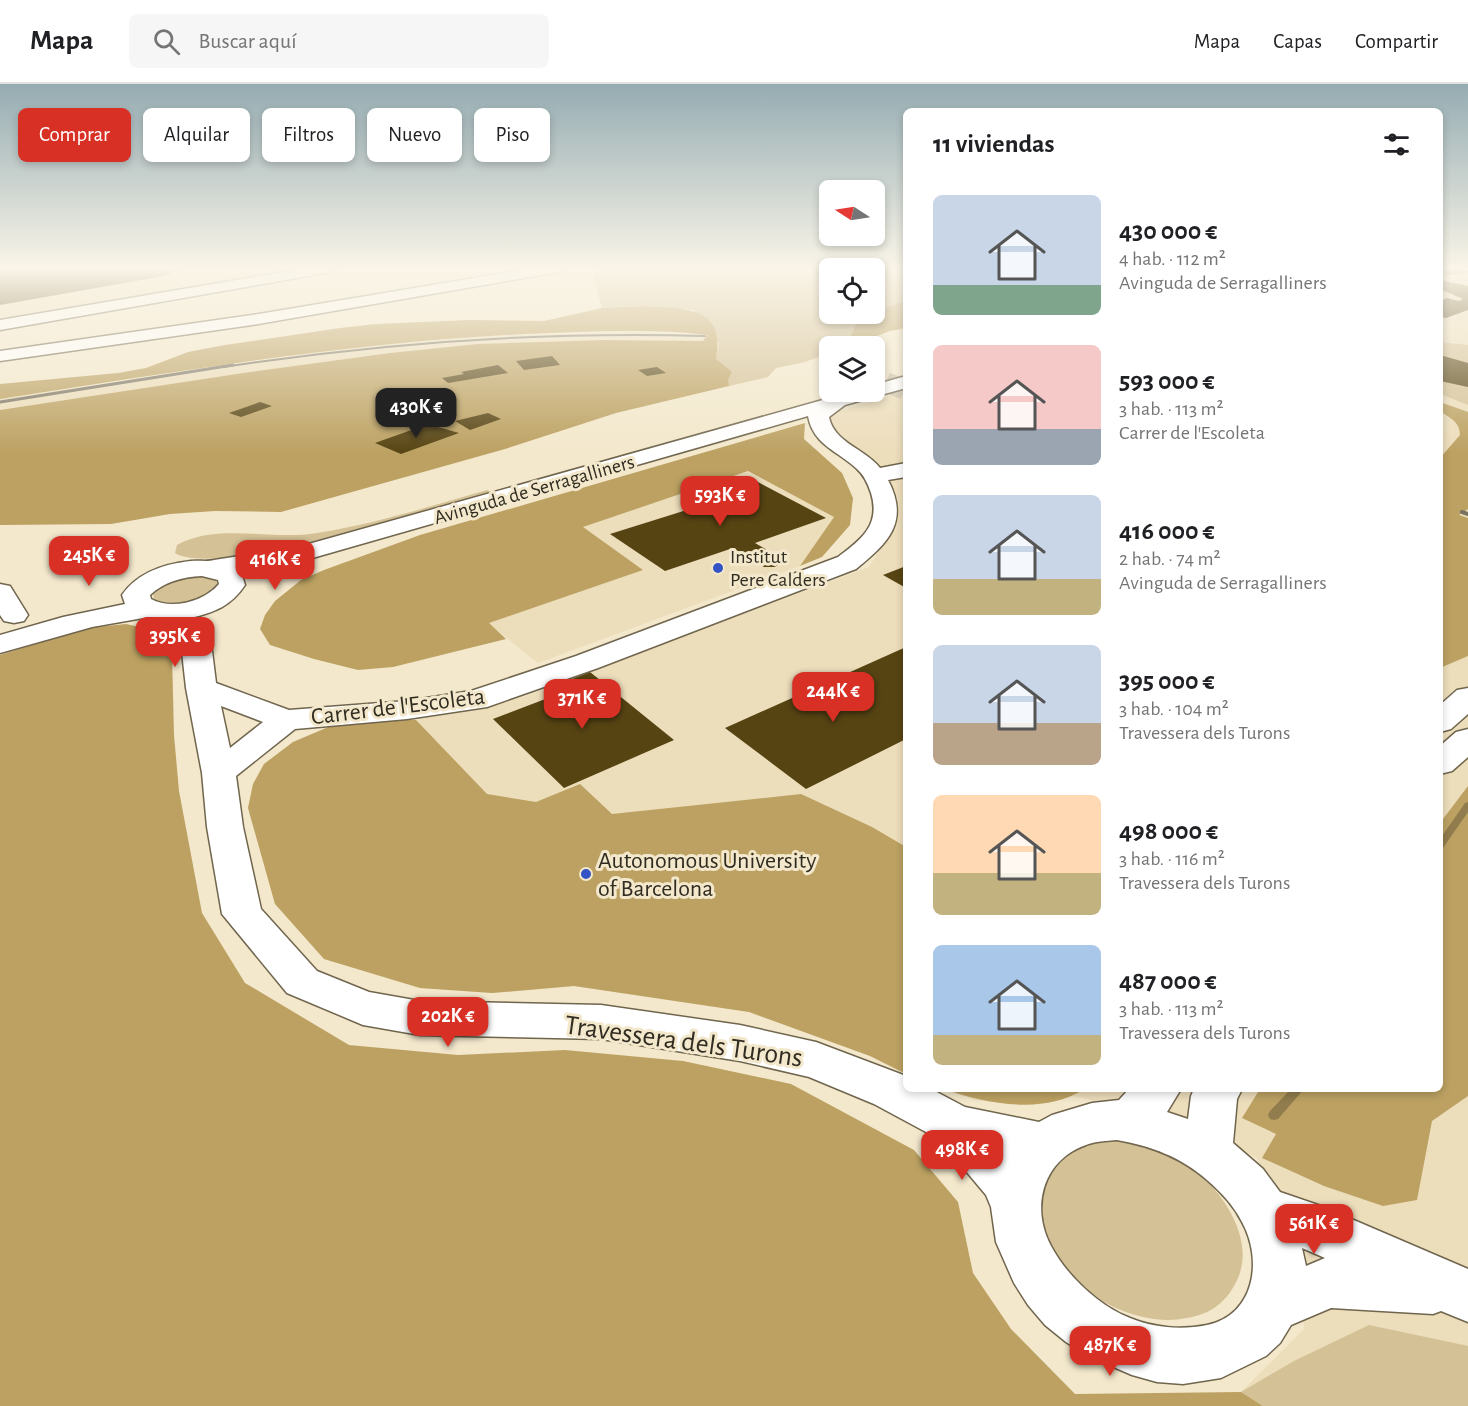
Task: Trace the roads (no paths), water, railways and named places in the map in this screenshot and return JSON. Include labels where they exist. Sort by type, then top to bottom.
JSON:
[{"type":"main road","points":[[0,343],[92,330]]},
{"type":"main road","points":[[0,356],[180,330]]},
{"type":"main road","name":"Avinguda de Serragalliners","points":[[149,604],[152,580],[166,574],[300,554],[837,403],[903,389]]},
{"type":"main road","name":"Carrer de l'Escoleta","points":[[201,688],[286,720],[353,712],[407,710],[476,699],[587,662],[847,563],[879,536],[885,525],[887,503],[876,477],[862,462],[842,450],[821,429],[818,415],[837,403]]},
{"type":"main road","points":[[881,475],[903,471]]},
{"type":"main road","name":"Avinguda de Serragalliners","points":[[0,644],[58,626],[149,604],[190,609],[300,554]]},
{"type":"main road","points":[[149,604],[185,626],[196,643],[232,581],[228,574],[210,569]]},
{"type":"main road","points":[[0,592],[14,615]]},
{"type":"main road","name":"Travessera dels Turons","points":[[196,643],[201,688],[219,773],[225,826],[242,914],[302,982],[363,1008],[420,1018],[601,1022],[740,1043],[816,1060],[890,1090],[956,1125],[1043,1144]]},
{"type":"main road","points":[[1443,719],[1468,697]]},
{"type":"main road","name":"Carrer de l'Escoleta","points":[[219,773],[286,720]]},
{"type":"main road","points":[[1443,761],[1468,739]]},
{"type":"main road","points":[[1208,1152],[1214,1096],[1217,1092]]},
{"type":"main road","points":[[1143,1105],[1169,1132],[1208,1152],[1238,1178],[1263,1210],[1274,1234],[1279,1259],[1279,1284],[1272,1306],[1260,1325],[1242,1340],[1208,1353],[1167,1354],[1125,1344],[1084,1321],[1050,1291],[1022,1243],[1016,1207],[1023,1172],[1043,1144],[1067,1129],[1143,1105]]},
{"type":"main road","name":"Travessera dels Turons","points":[[956,1125],[992,1163],[1007,1183],[1016,1207]]},
{"type":"main road","points":[[1263,1210],[1302,1223],[1460,1293]]},
{"type":"main road","points":[[1272,1306],[1330,1282],[1460,1293]]},
{"type":"waterway","points":[[1443,842],[1468,805]]},
{"type":"waterway","points":[[1274,1115],[1295,1092]]},
{"type":"tunnel","points":[[886,382],[903,389]]},
{"type":"railway","points":[[223,367],[343,351],[523,337],[705,336]]},
{"type":"railway","points":[[0,402],[233,365]]},
{"type":"railway","points":[[1462,512],[1468,514]]},
{"type":"place","name":"Institut Pere Calders","points":[[718,568]]},
{"type":"place","name":"Autonomous University of Barcelona","points":[[586,874]]}]
